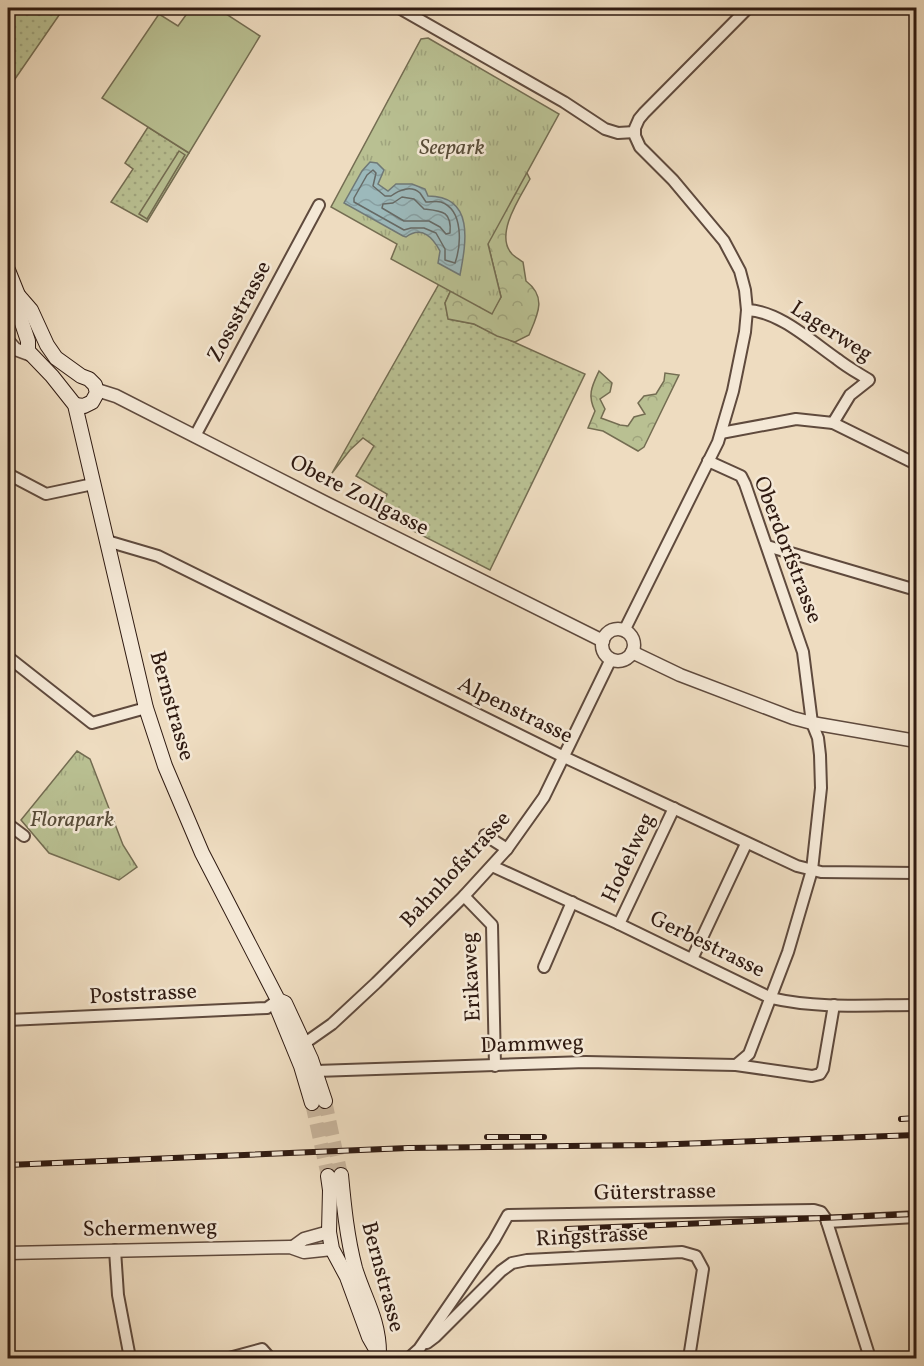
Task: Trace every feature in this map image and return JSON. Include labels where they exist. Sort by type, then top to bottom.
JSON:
[{"type":"main road","name":"Bernstrasse","points":[[8,270],[18,295],[19,314],[29,348],[71,400],[146,708],[165,766],[187,822],[278,1000],[278,1010],[316,1071],[319,1102],[300,1047]]},
{"type":"main road","name":"Bernstrasse","points":[[18,295],[31,310],[47,345],[62,363],[81,376],[92,380],[97,390]]},
{"type":"main road","points":[[29,348],[36,340],[47,345]]},
{"type":"main road","points":[[81,376],[70,382],[71,400],[84,406],[90,404],[97,390]]},
{"type":"main road","name":"Bernstrasse","points":[[335,1176],[357,1274],[379,1335],[380,1356],[369,1338],[347,1277],[334,1252],[329,1232],[330,1190],[335,1176]]},
{"type":"main road","name":"Schermenweg","points":[[329,1232],[346,1229]]},
{"type":"main road","name":"Schermenweg","points":[[334,1252],[350,1247]]},
{"type":"street","points":[[399,8],[564,102],[605,129],[618,133],[635,132]]},
{"type":"street","points":[[624,631],[721,433],[743,344],[747,310],[744,282],[729,247],[714,226],[673,180],[643,151],[635,132],[636,125],[640,117],[748,8]]},
{"type":"street","name":"Zossstrasse","points":[[195,436],[319,206]]},
{"type":"street","name":"Lagerweg","points":[[747,310],[760,311],[771,316],[807,337],[869,380],[850,395],[834,423]]},
{"type":"street","points":[[8,341],[29,348]]},
{"type":"street","name":"Obere Zollgasse","points":[[97,390],[116,396],[603,641]]},
{"type":"street","points":[[721,433],[796,419],[834,423],[916,464]]},
{"type":"street","name":"Oberdorfstrasse","points":[[708,461],[742,478],[800,640],[806,666],[812,723],[820,755],[821,788],[812,870],[788,952],[771,998],[746,1058],[736,1065]]},
{"type":"street","points":[[8,474],[46,494],[93,484]]},
{"type":"street","name":"Alpenstrasse","points":[[107,541],[158,556],[564,757],[797,866],[821,872],[916,873]]},
{"type":"street","points":[[767,546],[916,590]]},
{"type":"street","points":[[611,631],[624,631],[633,642],[632,652],[620,661],[611,659],[604,652],[603,641],[611,631]]},
{"type":"street","points":[[632,652],[680,675],[781,714],[812,723],[916,741]]},
{"type":"street","points":[[8,657],[92,723],[146,708]]},
{"type":"street","name":"Bahnhofstrasse","points":[[300,1047],[332,1024],[465,896],[507,849],[539,804],[611,659]]},
{"type":"street","name":"Hodelweg","points":[[620,924],[674,808]]},
{"type":"street","points":[[8,824],[24,836]]},
{"type":"street","points":[[485,835],[507,849]]},
{"type":"street","points":[[692,959],[746,844]]},
{"type":"street","name":"Gerbestrasse","points":[[492,866],[620,924],[771,998],[790,1002],[834,1005],[916,1005]]},
{"type":"street","name":"Erikaweg","points":[[465,896],[492,925],[495,1066]]},
{"type":"street","points":[[544,968],[572,902]]},
{"type":"street","name":"Poststrasse","points":[[8,1020],[267,1008],[278,1000]]},
{"type":"street","name":"Dammweg","points":[[316,1071],[586,1062],[736,1065],[813,1076],[820,1074],[823,1069],[834,1005]]},
{"type":"street","name":"Güterstrasse","points":[[409,1359],[419,1349],[494,1240],[508,1215],[814,1209],[821,1212],[827,1222]]},
{"type":"street","points":[[870,1359],[827,1222],[916,1217]]},
{"type":"street","name":"Schermenweg","points":[[293,1248],[304,1239],[329,1232]]},
{"type":"street","name":"Schermenweg","points":[[8,1253],[293,1248],[304,1252],[334,1252]]},
{"type":"street","points":[[115,1250],[118,1295],[130,1359]]},
{"type":"street","name":"Ringstrasse","points":[[419,1349],[435,1337],[501,1271],[512,1263],[526,1260],[682,1252],[696,1256],[703,1269],[689,1359]]},
{"type":"street","points":[[229,1359],[262,1350],[270,1359]]},
{"type":"green space","points":[[8,8],[64,8],[8,89]]},
{"type":"green space","points":[[191,8],[217,8],[260,36],[189,153],[102,98],[159,14],[178,26]]},
{"type":"green space","name":"Seepark","points":[[428,38],[559,114],[488,244],[501,297],[492,314],[391,259],[397,244],[331,207],[421,39]]},
{"type":"green space","points":[[388,100],[527,173],[530,179],[510,216],[506,237],[507,246],[512,254],[523,262],[526,281],[533,287],[539,300],[538,313],[529,335],[515,342],[474,324],[448,319],[445,303],[451,290],[491,313],[501,297],[488,244]]},
{"type":"green space","points":[[148,127],[189,153],[147,222],[111,202],[133,169],[125,163]]},
{"type":"green space","points":[[179,151],[185,155],[147,219],[139,214]]},
{"type":"green space","points":[[439,284],[451,290],[445,303],[449,319],[474,324],[585,374],[490,570],[378,513],[387,494],[356,476],[374,446],[363,438],[332,473]]},
{"type":"green space","points":[[599,371],[612,383],[610,392],[600,399],[605,409],[601,418],[628,426],[634,417],[645,414],[638,403],[644,396],[656,394],[664,381],[665,373],[679,375],[644,447],[638,451],[603,431],[588,428],[595,411],[591,391]]},
{"type":"green space","name":"Florapark","points":[[77,751],[90,759],[123,845],[137,867],[119,880],[49,853],[21,820]]},
{"type":"water","points":[[370,162],[377,163],[384,170],[378,184],[388,191],[396,184],[412,184],[425,189],[428,196],[443,198],[454,204],[464,224],[464,249],[460,275],[438,263],[440,251],[426,235],[417,232],[403,236],[344,203],[362,171]]},
{"type":"tunnel","points":[[325,1101],[341,1175]]},
{"type":"tunnel","points":[[312,1103],[328,1176]]},
{"type":"railway","points":[[901,1119],[916,1118]]},
{"type":"railway","points":[[8,1165],[408,1148],[651,1145],[916,1135]]},
{"type":"railway","points":[[487,1137],[544,1137]]},
{"type":"railway","points":[[567,1229],[916,1214]]}]
